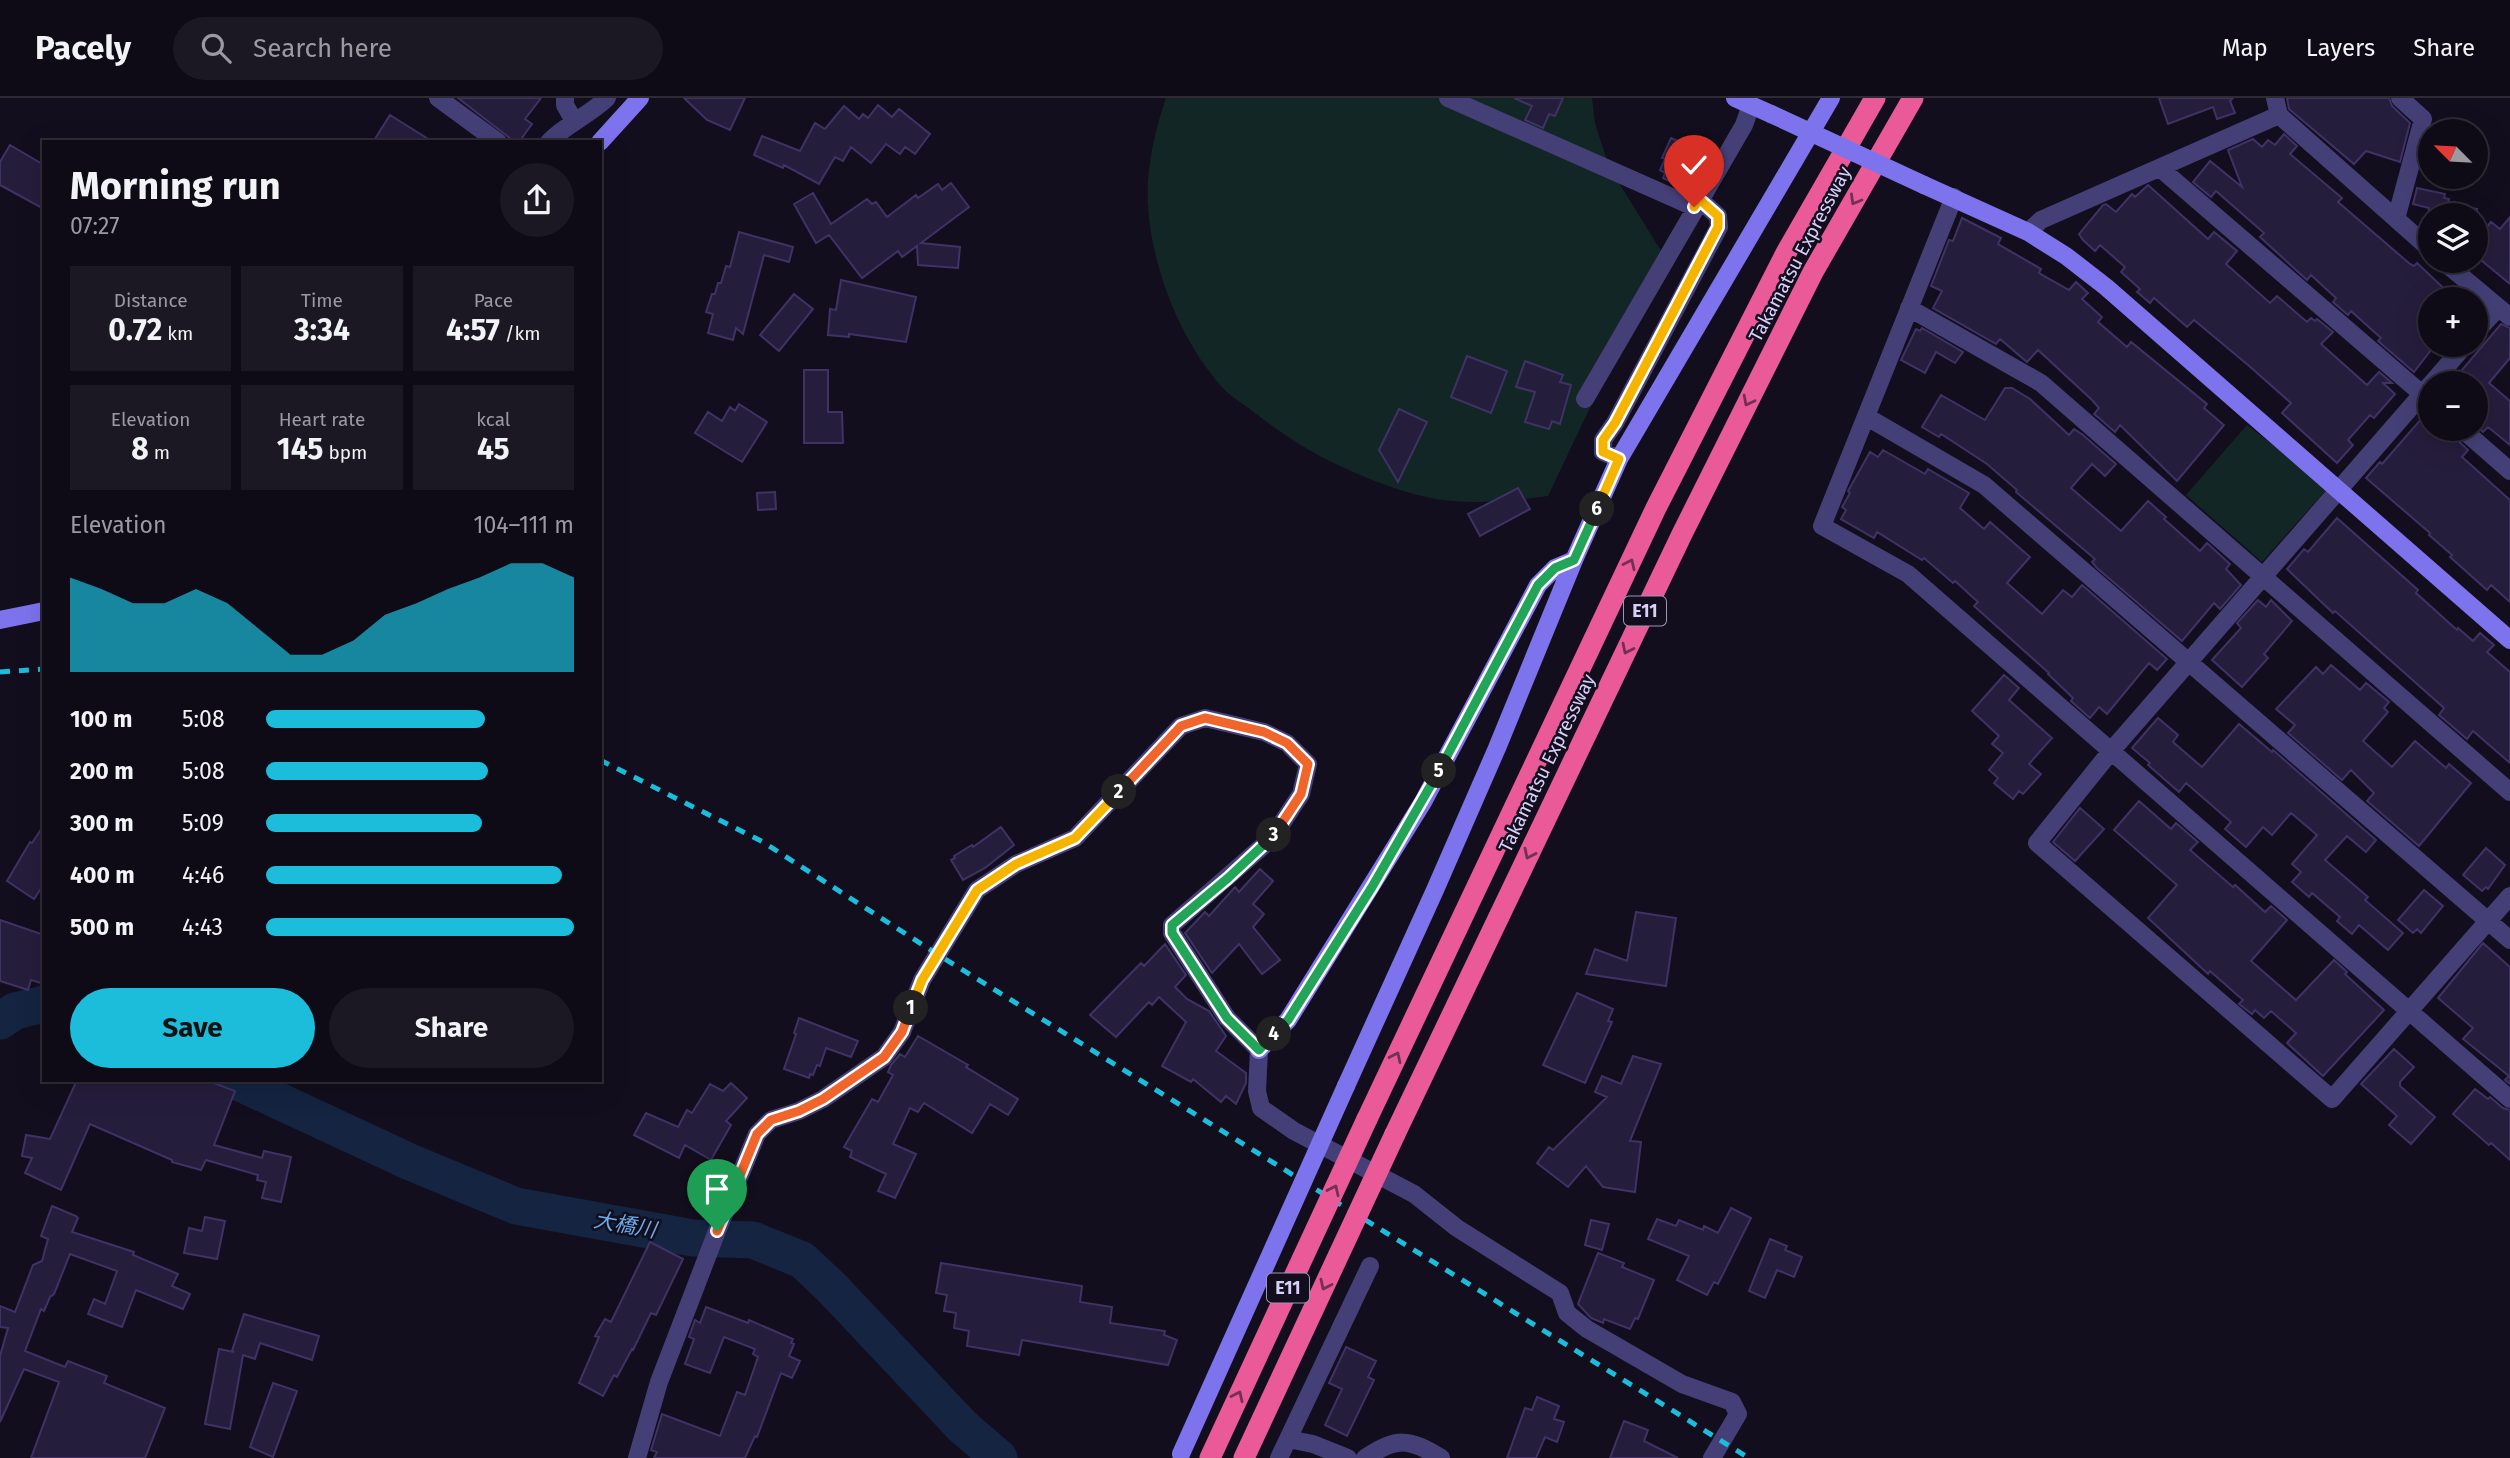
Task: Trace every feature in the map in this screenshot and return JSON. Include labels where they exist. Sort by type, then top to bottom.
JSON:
[{"type":"highway","name":"Takamatsu Expressway","points":[[1210,1458],[1656,508],[1786,253],[1875,98]]},
{"type":"highway","name":"Takamatsu Expressway","points":[[1244,1458],[1395,1134],[1688,521],[1813,272],[1913,98]]},
{"type":"street","points":[[438,98],[495,140]]},
{"type":"street","points":[[565,98],[565,105],[574,121]]},
{"type":"street","points":[[550,140],[607,98]]},
{"type":"street","points":[[602,140],[640,98]]},
{"type":"street","points":[[1448,98],[1697,203],[1718,216],[1718,227],[1615,423],[1603,440],[1603,452],[1619,459]]},
{"type":"street","points":[[1180,1456],[1472,807],[1574,560],[1619,459],[1831,98]]},
{"type":"street","points":[[2396,219],[2423,119],[2400,98]]},
{"type":"street","points":[[1585,400],[1744,125],[1743,102],[2028,232],[2066,256],[2106,287],[2510,639]]},
{"type":"street","points":[[2028,232],[2041,220],[2161,169],[2277,107],[2418,238]]},
{"type":"street","points":[[2161,169],[2418,382]]},
{"type":"street","points":[[1954,197],[1822,526],[1908,574],[2510,1099]]},
{"type":"street","points":[[2457,273],[2504,312],[2488,323]]},
{"type":"street","points":[[1909,308],[2041,383],[2510,792]]},
{"type":"street","points":[[2445,371],[2456,357]]},
{"type":"street","points":[[2418,403],[2339,489],[2112,750],[2037,843],[2332,1099],[2510,896]]},
{"type":"street","points":[[1867,417],[1984,485],[2510,940]]},
{"type":"street","points":[[2476,441],[2510,471]]},
{"type":"street","points":[[1574,560],[1555,568],[1538,585],[1416,812],[1288,1020],[1259,1050],[1257,1091],[1261,1108],[1294,1131],[1414,1195],[1457,1228],[1560,1293],[1567,1313],[1587,1329],[1682,1384],[1732,1402],[1738,1414],[1712,1458]]},
{"type":"street","points":[[0,620],[42,611]]},
{"type":"street","points":[[637,1458],[659,1382],[757,1134],[771,1120],[799,1111],[823,1099],[884,1057],[902,1032],[922,980],[977,890],[1016,864],[1075,838],[1181,726],[1205,718],[1264,732],[1287,743],[1308,764],[1301,794],[1272,838],[1172,925],[1172,933],[1227,1018],[1259,1050]]},
{"type":"street","points":[[1279,1458],[1370,1266]]},
{"type":"street","points":[[1288,1439],[1313,1444],[1348,1458]]},
{"type":"street","points":[[1366,1458],[1383,1446],[1399,1441],[1420,1445],[1441,1458]]},
{"type":"green space","points":[[1166,98],[1592,98],[1595,123],[1609,167],[1663,254],[1548,496],[1464,502],[1426,497],[1401,490],[1337,465],[1311,451],[1274,427],[1222,387],[1190,343],[1177,317],[1166,290],[1151,235],[1148,207],[1149,170],[1154,139]]},
{"type":"green space","points":[[2247,425],[2328,488],[2262,562],[2186,495]]},
{"type":"building","points":[[458,98],[541,98],[525,119],[532,124],[520,140],[512,140]]},
{"type":"building","points":[[684,98],[745,98],[730,130],[707,120]]},
{"type":"building","points":[[1514,98],[1563,98],[1555,116],[1549,114],[1543,128],[1525,120],[1532,106]]},
{"type":"building","points":[[2159,98],[2233,98],[2230,101],[2235,113],[2217,119],[2213,107],[2168,124]]},
{"type":"building","points":[[2287,98],[2389,98],[2392,106],[2410,123],[2400,162],[2366,151],[2354,164],[2289,109]]},
{"type":"building","points":[[878,105],[892,117],[899,109],[930,134],[915,154],[905,147],[900,154],[886,144],[871,163],[851,147],[843,161],[835,157],[819,184],[784,165],[783,168],[754,155],[762,136],[800,151],[815,123],[825,129],[844,106],[859,119],[863,114],[868,118]]},
{"type":"building","points":[[390,115],[430,140],[374,140]]},
{"type":"building","points":[[2284,134],[2297,146],[2290,154],[2342,198],[2338,202],[2410,264],[2414,266],[2417,263],[2418,273],[2428,273],[2442,287],[2418,287],[2418,357],[2426,357],[2414,372],[2378,341],[2381,338],[2351,311],[2348,315],[2333,302],[2336,298],[2311,275],[2307,280],[2260,237],[2264,233],[2216,191],[2211,197],[2193,182],[2210,161],[2242,187],[2228,150],[2253,139],[2262,147],[2268,140],[2275,145]]},
{"type":"building","points":[[1671,138],[1696,149],[1680,186],[1663,178],[1665,173],[1660,170]]},
{"type":"building","points":[[10,145],[42,164],[42,208],[0,185],[0,162]]},
{"type":"building","points":[[951,183],[969,207],[921,243],[960,247],[958,268],[918,265],[917,246],[902,257],[898,251],[862,278],[829,235],[816,243],[794,204],[813,193],[831,224],[867,199],[872,204],[876,202],[887,217],[916,195],[918,198],[938,184],[942,190]]},
{"type":"building","points":[[2148,185],[2208,239],[2214,232],[2237,251],[2226,264],[2270,303],[2277,296],[2307,322],[2311,318],[2315,321],[2317,319],[2333,332],[2321,344],[2367,385],[2379,372],[2392,383],[2383,383],[2395,394],[2374,418],[2370,415],[2348,440],[2353,445],[2337,463],[2282,413],[2291,403],[2248,365],[2194,320],[2187,327],[2154,298],[2150,303],[2137,292],[2140,289],[2121,272],[2125,267],[2100,245],[2095,251],[2083,240],[2079,234],[2103,205],[2106,204],[2116,212],[2132,194],[2135,197]]},
{"type":"building","points":[[2417,188],[2445,194],[2444,198],[2452,203],[2418,203],[2418,205],[2413,204]]},
{"type":"building","points":[[2510,217],[2510,284],[2488,266],[2488,226],[2491,222],[2500,229]]},
{"type":"building","points":[[1962,218],[2001,238],[1998,244],[2041,269],[2039,273],[2069,290],[2076,282],[2088,293],[2082,299],[2102,317],[2098,322],[2127,347],[2131,342],[2207,404],[2204,408],[2224,425],[2177,481],[2120,425],[2115,432],[2094,414],[2099,408],[2092,400],[2038,350],[2027,362],[2000,339],[1996,344],[1933,308],[1942,291],[1931,286],[1949,240],[1953,241]]},
{"type":"building","points":[[739,232],[793,247],[789,262],[764,255],[743,334],[736,328],[733,340],[708,333],[713,314],[706,312],[712,294],[715,294],[718,283],[721,283],[726,266],[730,267]]},
{"type":"building","points":[[841,280],[916,297],[906,342],[849,334],[849,337],[828,335],[830,309],[836,310]]},
{"type":"building","points":[[794,294],[813,309],[779,351],[760,335]]},
{"type":"building","points":[[2501,324],[2510,328],[2510,358],[2489,383],[2510,401],[2510,445],[2488,427],[2488,371],[2461,371],[2473,357],[2488,357],[2488,339]]},
{"type":"building","points":[[1922,328],[1963,352],[1955,363],[1936,352],[1925,373],[1901,360],[1916,329],[1920,331]]},
{"type":"building","points":[[1467,356],[1507,371],[1491,413],[1451,397]]},
{"type":"building","points":[[1525,361],[1563,375],[1560,382],[1571,385],[1560,424],[1552,421],[1549,429],[1525,422],[1535,392],[1516,387]]},
{"type":"building","points":[[804,370],[828,370],[828,412],[842,412],[843,443],[804,443]]},
{"type":"building","points":[[2005,388],[2012,388],[2030,399],[2069,435],[2074,429],[2083,435],[2116,464],[2105,476],[2092,464],[2071,488],[2121,531],[2148,501],[2200,551],[2207,543],[2230,564],[2226,569],[2241,585],[2220,609],[2214,603],[2182,641],[2097,568],[2092,562],[2095,559],[1987,464],[1941,434],[1939,437],[1922,427],[1941,395],[1985,420]]},
{"type":"building","points":[[739,404],[767,422],[742,462],[695,433],[708,412],[722,421],[730,407],[735,411]]},
{"type":"building","points":[[1399,409],[1427,422],[1398,482],[1379,450]]},
{"type":"building","points":[[2418,423],[2418,441],[2458,441],[2468,450],[2462,457],[2510,500],[2510,602],[2491,585],[2487,590],[2450,557],[2452,555],[2429,535],[2430,533],[2366,478],[2380,462],[2382,464]]},
{"type":"building","points":[[1883,450],[1925,474],[1928,469],[1969,493],[1960,508],[1984,529],[1990,522],[2030,557],[2007,583],[2042,614],[2063,590],[2072,597],[2082,585],[2167,659],[2157,670],[2149,663],[2107,714],[2099,707],[2090,718],[2071,701],[2073,698],[2049,673],[1974,606],[1978,602],[1955,581],[1953,583],[1924,558],[1922,560],[1877,532],[1874,538],[1841,519],[1846,510],[1842,507],[1850,493],[1848,491],[1870,452],[1878,457]]},
{"type":"building","points":[[1518,488],[1530,509],[1480,536],[1468,514]]},
{"type":"building","points":[[775,492],[776,509],[758,510],[757,493]]},
{"type":"building","points":[[2337,518],[2418,590],[2416,593],[2457,630],[2458,628],[2473,641],[2480,633],[2494,645],[2487,652],[2510,672],[2510,763],[2473,731],[2467,739],[2439,715],[2444,708],[2335,611],[2333,613],[2287,569],[2304,549],[2308,552]]},
{"type":"building","points":[[2258,600],[2266,607],[2271,600],[2292,621],[2264,654],[2268,658],[2242,687],[2212,660],[2241,628],[2237,623]]},
{"type":"building","points":[[2331,665],[2360,690],[2366,683],[2389,702],[2384,708],[2388,712],[2363,741],[2392,767],[2415,741],[2446,768],[2449,764],[2471,783],[2419,846],[2367,801],[2374,793],[2351,770],[2342,780],[2288,733],[2295,725],[2276,709],[2316,667],[2323,674]]},
{"type":"building","points":[[2004,675],[2019,688],[2009,700],[2052,738],[2029,764],[2041,774],[2023,794],[2019,791],[2013,799],[1994,783],[1998,778],[1989,770],[2003,753],[1992,744],[1999,736],[1972,711]]},
{"type":"building","points":[[2158,718],[2178,735],[2173,742],[2202,767],[2239,724],[2272,752],[2273,750],[2376,840],[2366,852],[2347,836],[2325,860],[2368,897],[2365,900],[2403,933],[2388,950],[2359,925],[2352,934],[2337,921],[2340,917],[2312,893],[2309,897],[2292,882],[2301,872],[2292,864],[2317,835],[2291,813],[2272,835],[2263,827],[2246,847],[2225,829],[2231,822],[2186,783],[2179,792],[2148,765],[2150,763],[2132,748]]},
{"type":"building","points":[[2139,801],[2171,829],[2176,823],[2198,842],[2190,850],[2233,887],[2235,885],[2265,912],[2271,906],[2287,920],[2251,961],[2296,1000],[2334,960],[2347,972],[2345,974],[2384,1010],[2323,1076],[2287,1043],[2296,1033],[2271,1011],[2264,1018],[2255,1010],[2252,1014],[2239,1004],[2243,1000],[2210,971],[2208,974],[2148,918],[2177,885],[2114,830]]},
{"type":"building","points":[[2080,808],[2104,829],[2075,861],[2053,842]]},
{"type":"building","points":[[1001,827],[1014,845],[985,868],[963,880],[951,860]]},
{"type":"building","points":[[42,828],[42,887],[34,899],[7,881],[30,842],[32,843]]},
{"type":"building","points":[[2486,848],[2505,865],[2488,889],[2486,887],[2482,891],[2463,875]]},
{"type":"building","points":[[1260,869],[1273,881],[1253,904],[1264,914],[1253,927],[1280,960],[1262,974],[1239,944],[1212,973],[1185,933],[1205,912],[1209,916],[1235,887],[1239,892]]},
{"type":"building","points":[[2424,890],[2443,906],[2421,933],[2417,929],[2413,933],[2398,920]]},
{"type":"building","points":[[1636,912],[1676,918],[1666,986],[1586,974],[1595,949],[1627,961]]},
{"type":"building","points":[[0,920],[42,934],[42,983],[31,980],[28,990],[0,981]]},
{"type":"building","points":[[2483,943],[2510,967],[2510,1084],[2505,1080],[2509,1076],[2463,1039],[2473,1028],[2438,998]]},
{"type":"building","points":[[1165,944],[1186,975],[1175,987],[1187,999],[1209,1011],[1226,1036],[1216,1051],[1246,1073],[1246,1083],[1236,1104],[1226,1096],[1221,1102],[1193,1079],[1191,1082],[1162,1066],[1186,1022],[1159,997],[1152,1005],[1149,1002],[1116,1037],[1090,1015],[1141,963],[1144,966]]},
{"type":"building","points":[[1577,993],[1613,1009],[1608,1021],[1612,1022],[1585,1083],[1543,1065]]},
{"type":"building","points":[[799,1018],[858,1041],[851,1057],[826,1048],[820,1066],[817,1065],[809,1078],[784,1069]]},
{"type":"building","points":[[918,1036],[968,1065],[966,1067],[1018,1099],[1008,1115],[990,1104],[972,1133],[924,1103],[918,1112],[910,1108],[893,1144],[916,1154],[895,1198],[878,1191],[886,1174],[850,1157],[852,1151],[844,1147],[872,1099],[878,1102],[893,1075],[888,1072],[891,1065],[900,1054],[905,1057]]},
{"type":"building","points":[[2394,1049],[2414,1067],[2400,1082],[2400,1086],[2435,1117],[2411,1144],[2389,1125],[2397,1116],[2361,1084]]},
{"type":"building","points":[[1633,1056],[1661,1064],[1630,1141],[1641,1142],[1635,1192],[1603,1187],[1586,1166],[1568,1187],[1537,1163],[1549,1147],[1553,1150],[1607,1097],[1595,1092],[1602,1076],[1621,1084]]},
{"type":"building","points":[[76,1082],[211,1082],[235,1091],[214,1145],[262,1158],[264,1151],[291,1157],[281,1202],[262,1198],[266,1182],[257,1180],[258,1175],[206,1160],[201,1170],[172,1162],[90,1124],[61,1190],[25,1173],[32,1158],[22,1156],[26,1135],[50,1139]]},
{"type":"building","points":[[731,1083],[747,1098],[726,1121],[731,1125],[711,1160],[685,1145],[679,1158],[634,1135],[646,1113],[678,1127],[687,1110],[692,1113],[710,1084],[723,1091]]},
{"type":"building","points":[[2475,1089],[2510,1110],[2510,1160],[2453,1114]]},
{"type":"building","points":[[52,1206],[78,1218],[72,1232],[134,1252],[133,1255],[178,1274],[172,1286],[190,1294],[183,1309],[136,1290],[122,1327],[88,1314],[94,1299],[105,1304],[117,1271],[70,1254],[54,1294],[44,1311],[41,1309],[25,1351],[65,1367],[68,1361],[107,1376],[104,1383],[165,1408],[145,1458],[31,1458],[59,1382],[24,1369],[0,1422],[0,1356],[8,1328],[0,1327],[0,1306],[15,1312],[33,1265],[42,1261],[48,1239],[41,1236]]},
{"type":"building","points":[[1731,1208],[1751,1218],[1718,1284],[1714,1282],[1707,1295],[1677,1280],[1689,1256],[1648,1239],[1657,1219],[1676,1226],[1679,1220],[1703,1230],[1704,1226],[1718,1233]]},
{"type":"building","points":[[205,1217],[225,1221],[217,1259],[184,1253],[189,1228],[202,1231]]},
{"type":"building","points":[[1591,1220],[1609,1224],[1602,1250],[1585,1245]]},
{"type":"building","points":[[1770,1239],[1787,1246],[1785,1250],[1802,1257],[1794,1277],[1777,1270],[1765,1298],[1749,1291]]},
{"type":"building","points":[[650,1242],[683,1259],[656,1315],[651,1313],[633,1350],[617,1377],[614,1375],[603,1396],[579,1383],[599,1337],[595,1336],[605,1319],[611,1322]]},
{"type":"building","points":[[1598,1253],[1624,1263],[1622,1267],[1654,1280],[1638,1319],[1635,1318],[1630,1329],[1604,1319],[1603,1323],[1591,1318],[1578,1304]]},
{"type":"building","points":[[941,1263],[1082,1286],[1080,1302],[1112,1307],[1110,1323],[1165,1331],[1164,1335],[1177,1340],[1168,1365],[1022,1340],[1019,1355],[967,1346],[969,1331],[954,1328],[956,1313],[944,1311],[947,1295],[936,1293]]},
{"type":"building","points":[[706,1307],[748,1323],[749,1320],[793,1339],[791,1343],[794,1344],[789,1356],[800,1361],[792,1378],[781,1373],[757,1437],[755,1436],[745,1458],[654,1458],[657,1452],[651,1450],[662,1414],[720,1436],[737,1392],[745,1395],[758,1357],[753,1354],[755,1349],[724,1337],[710,1373],[685,1364],[694,1339],[689,1337],[695,1320],[700,1323]]},
{"type":"building","points":[[244,1314],[319,1336],[312,1360],[260,1343],[255,1359],[243,1355],[230,1429],[205,1424],[219,1349],[234,1352],[232,1351]]},
{"type":"building","points":[[1346,1347],[1376,1361],[1368,1377],[1374,1380],[1347,1436],[1325,1425],[1342,1389],[1329,1383]]},
{"type":"building","points":[[273,1383],[297,1391],[273,1457],[250,1447]]},
{"type":"building","points":[[1537,1397],[1559,1406],[1554,1419],[1564,1422],[1557,1442],[1545,1437],[1536,1458],[1507,1458],[1525,1408],[1532,1410]]},
{"type":"building","points":[[1624,1421],[1648,1430],[1644,1441],[1678,1458],[1610,1458]]},
{"type":"waterway","name":"大橋川","points":[[0,1021],[15,1011],[42,1004]]},
{"type":"waterway","name":"大橋川","points":[[238,1082],[410,1162],[516,1206],[693,1238],[753,1240],[802,1260],[831,1287],[962,1426],[999,1458]]},
{"type":"railway","points":[[0,672],[42,669]]},
{"type":"railway","points":[[602,761],[763,842],[937,954],[1749,1458]]},
{"type":"route","points":[[717,1231],[757,1134],[771,1120],[799,1111],[823,1099],[884,1057],[902,1032],[922,980],[977,890],[1016,864],[1075,838],[1181,726],[1205,718],[1264,732],[1287,743],[1308,764],[1301,794],[1272,838],[1172,925],[1172,933],[1227,1018],[1259,1050],[1288,1020],[1423,802],[1538,585],[1555,568],[1574,560],[1619,459],[1603,452],[1603,440],[1615,423],[1718,227],[1718,216],[1699,199],[1694,207]]}]
